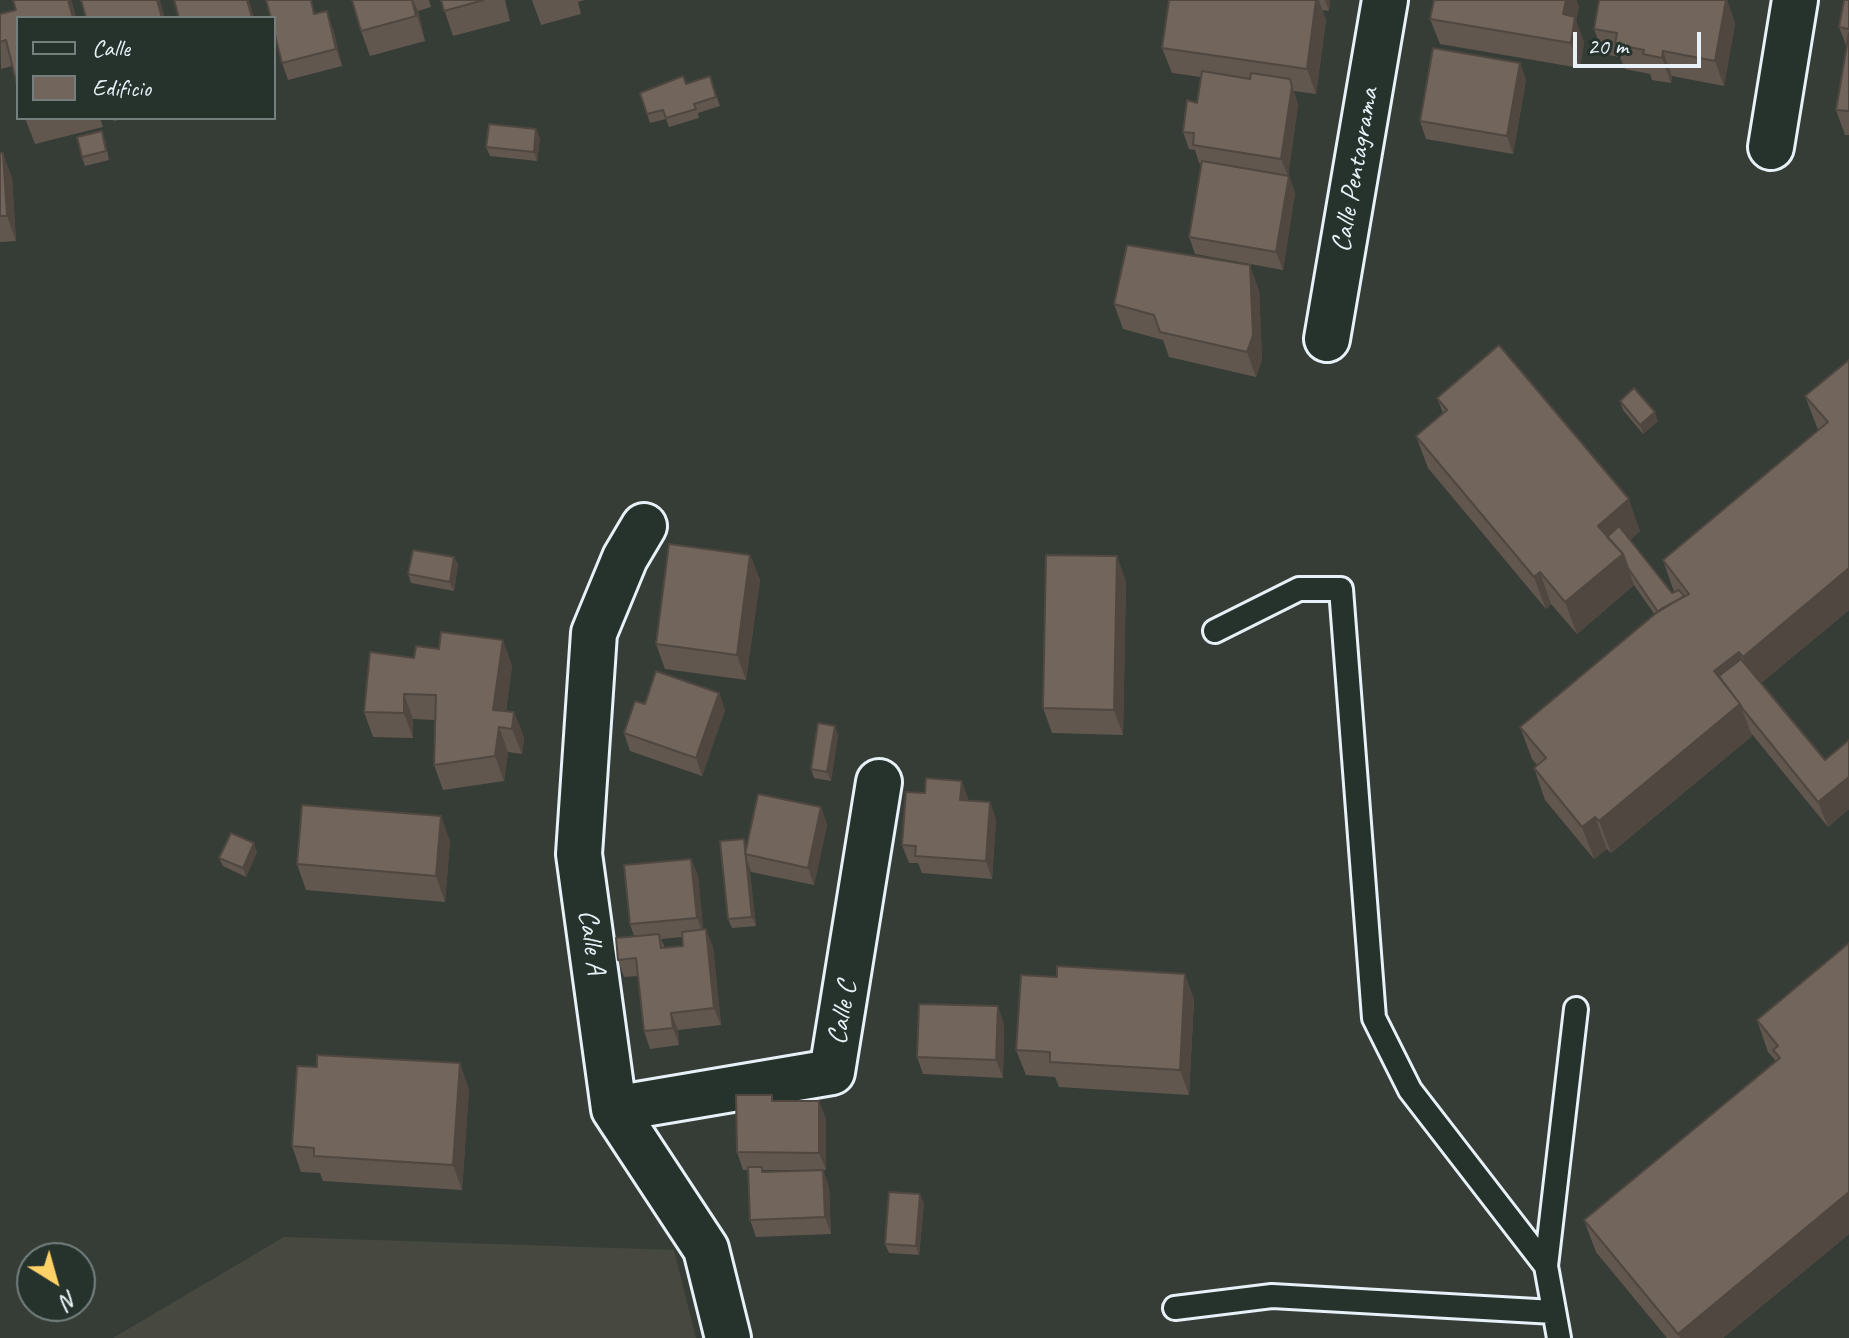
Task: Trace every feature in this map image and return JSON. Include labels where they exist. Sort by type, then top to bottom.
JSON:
[{"type":"street","name":"Calle Pentagrama","points":[[1327,339],[1385,0]]},
{"type":"street","points":[[1771,147],[1795,0]]},
{"type":"street","name":"Calle A","points":[[644,526],[625,558],[594,633],[579,854],[614,1109],[706,1249],[728,1338]]},
{"type":"street","name":"Calle C","points":[[614,1109],[832,1072],[879,782]]},
{"type":"lane","points":[[1215,631],[1299,589],[1341,589],[1374,1018],[1410,1090],[1546,1266]]},
{"type":"lane","points":[[1559,1338],[1546,1266],[1576,1009]]},
{"type":"lane","points":[[1175,1308],[1272,1296],[1554,1312]]},
{"type":"shaded area","points":[[284,1237],[674,1250],[696,1338],[113,1338]]},
{"type":"building","points":[[13,0],[68,0],[72,16],[16,16],[16,81],[6,40],[0,42],[0,14],[16,10]]},
{"type":"building","points":[[81,0],[157,0],[161,16],[85,16]]},
{"type":"building","points":[[174,0],[247,0],[251,16],[178,16]]},
{"type":"building","points":[[266,0],[311,0],[314,14],[327,11],[336,49],[282,63],[276,39],[276,16],[270,16]]},
{"type":"building","points":[[352,0],[412,0],[416,16],[361,31]]},
{"type":"building","points":[[441,0],[484,0],[444,11]]},
{"type":"building","points":[[1169,0],[1316,0],[1307,69],[1162,48]]},
{"type":"building","points":[[1434,0],[1566,0],[1563,14],[1575,17],[1571,43],[1430,19]]},
{"type":"building","points":[[1599,0],[1726,0],[1715,61],[1663,51],[1662,58],[1643,54],[1644,50],[1615,44],[1617,33],[1594,29]]},
{"type":"building","points":[[1844,0],[1849,0],[1849,29],[1839,27]]},
{"type":"building","points":[[1849,33],[1849,111],[1836,110]]},
{"type":"building","points":[[1433,48],[1520,63],[1507,136],[1420,121]]},
{"type":"building","points":[[1202,71],[1250,79],[1251,73],[1290,79],[1292,87],[1281,159],[1193,145],[1194,133],[1183,132],[1187,100],[1197,103]]},
{"type":"building","points":[[683,76],[686,84],[710,76],[716,97],[694,104],[696,109],[666,118],[663,110],[647,114],[640,93]]},
{"type":"building","points":[[489,124],[536,129],[534,152],[486,147]]},
{"type":"building","points":[[102,131],[106,151],[82,157],[77,137]]},
{"type":"building","points":[[0,153],[3,153],[7,216],[0,216]]},
{"type":"building","points":[[1202,161],[1289,176],[1276,252],[1189,237]]},
{"type":"building","points":[[1127,245],[1250,265],[1253,335],[1247,352],[1160,332],[1154,315],[1114,304]]},
{"type":"building","points":[[1499,345],[1629,499],[1598,526],[1623,554],[1565,602],[1540,572],[1534,577],[1416,436],[1447,410],[1437,398]]},
{"type":"building","points":[[1849,360],[1849,568],[1743,657],[1739,652],[1714,671],[1740,704],[1599,821],[1595,817],[1582,827],[1534,768],[1546,758],[1520,727],[1661,609],[1689,594],[1663,560],[1828,422],[1805,396]]},
{"type":"building","points":[[1634,388],[1655,412],[1640,425],[1620,401]]},
{"type":"building","points":[[1619,526],[1672,593],[1679,590],[1684,596],[1658,612],[1628,568],[1623,554],[1607,537]]},
{"type":"building","points":[[669,544],[750,555],[737,655],[656,644]]},
{"type":"building","points":[[413,550],[454,557],[450,582],[408,574]]},
{"type":"building","points":[[1046,555],[1117,556],[1114,710],[1043,708]]},
{"type":"building","points":[[441,632],[503,640],[493,710],[514,712],[512,729],[499,727],[495,756],[434,765],[436,695],[404,694],[404,713],[364,712],[370,652],[414,658],[416,646],[439,649]]},
{"type":"building","points":[[1741,659],[1825,760],[1849,740],[1849,777],[1818,802],[1719,676]]},
{"type":"building","points":[[656,671],[719,693],[696,758],[624,733],[635,701],[645,704]]},
{"type":"building","points":[[818,723],[835,726],[827,772],[811,769]]},
{"type":"building","points":[[926,778],[962,781],[960,800],[990,802],[986,861],[915,856],[916,846],[902,845],[906,792],[925,793]]},
{"type":"building","points":[[758,794],[821,807],[808,868],[745,854]]},
{"type":"building","points":[[302,805],[441,816],[436,876],[297,864]]},
{"type":"building","points":[[231,833],[254,843],[243,868],[219,858]]},
{"type":"building","points":[[744,839],[752,917],[728,919],[720,841]]},
{"type":"building","points":[[691,859],[697,918],[630,924],[624,865]]},
{"type":"building","points":[[706,929],[714,1008],[671,1013],[673,1028],[644,1031],[636,958],[618,960],[616,938],[659,934],[661,948],[683,946],[682,932]]},
{"type":"building","points":[[1849,943],[1849,1192],[1678,1334],[1584,1220],[1780,1058],[1773,1050],[1778,1046],[1757,1020]]},
{"type":"building","points":[[1057,966],[1185,974],[1180,1070],[1050,1062],[1050,1052],[1016,1050],[1021,975],[1057,977]]},
{"type":"building","points":[[919,1004],[998,1006],[996,1060],[917,1057]]},
{"type":"building","points":[[317,1055],[460,1063],[453,1165],[314,1156],[314,1148],[292,1146],[297,1066],[317,1067]]},
{"type":"building","points":[[736,1095],[772,1095],[772,1101],[819,1101],[819,1153],[737,1152]]},
{"type":"building","points":[[748,1167],[762,1167],[762,1172],[823,1170],[825,1217],[750,1220]]},
{"type":"building","points":[[889,1192],[920,1194],[916,1246],[885,1244]]}]
